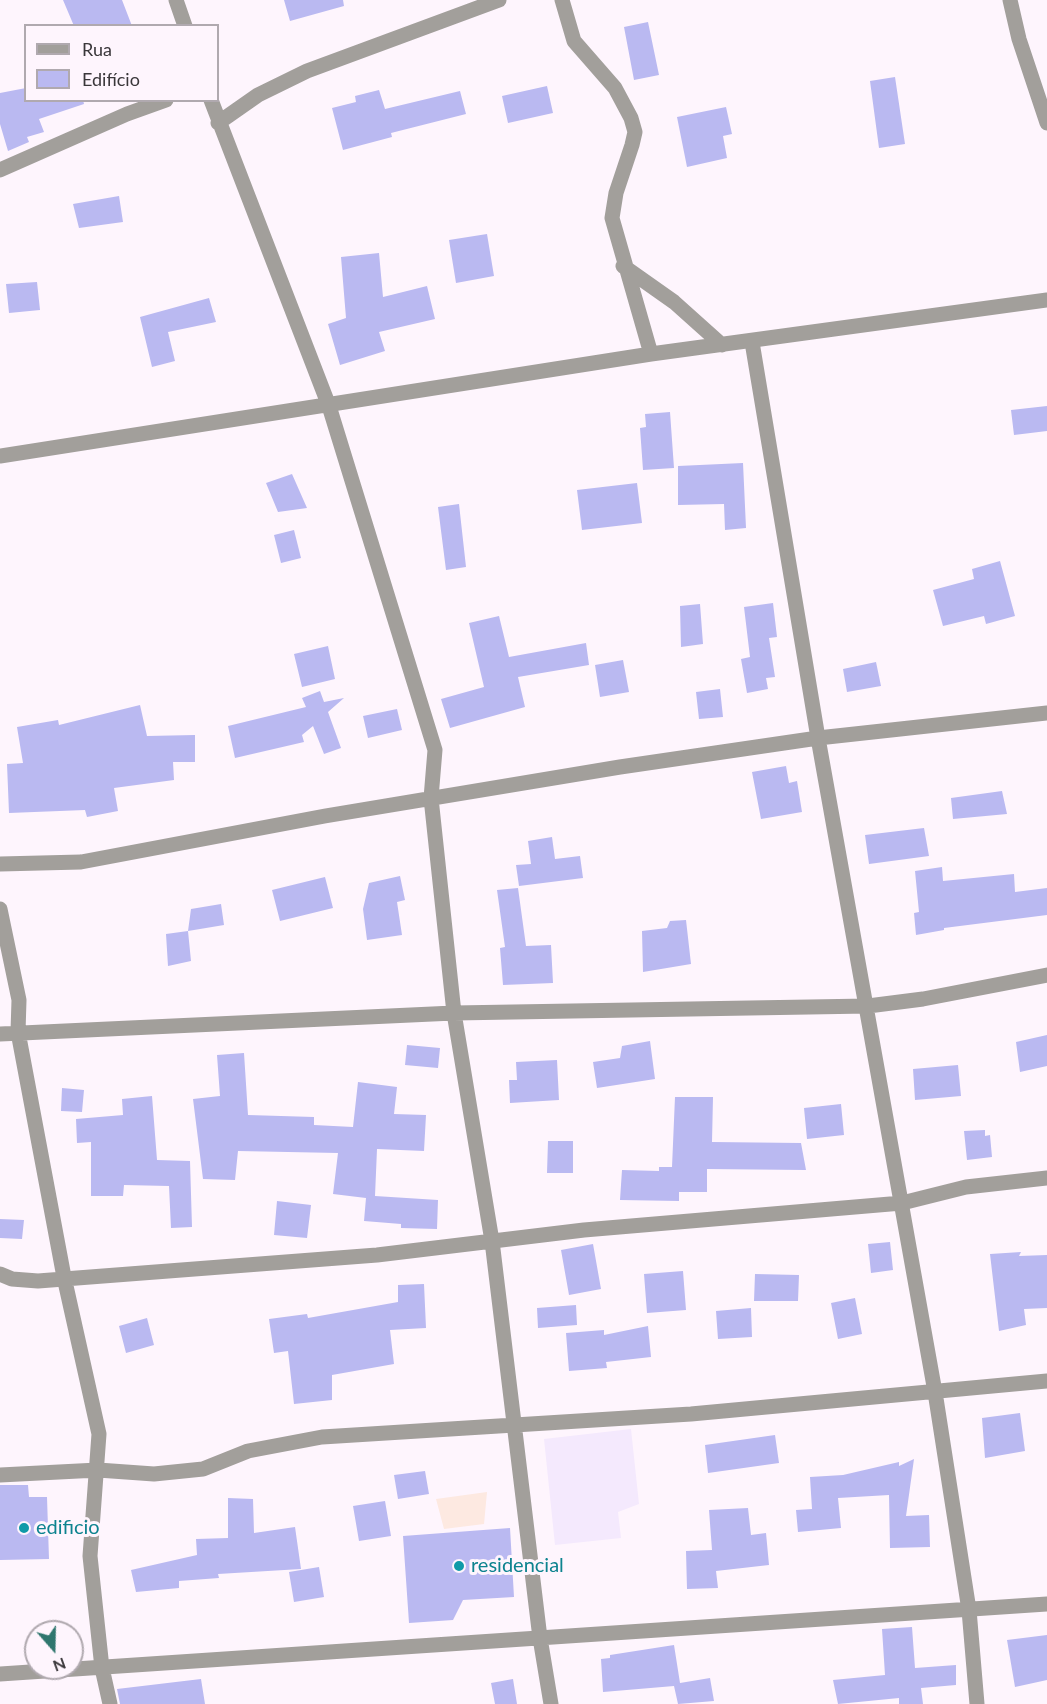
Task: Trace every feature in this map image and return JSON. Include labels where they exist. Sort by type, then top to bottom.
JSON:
[{"type":"street","points":[[176,0],[184,24]]},
{"type":"street","points":[[218,123],[258,95],[307,71],[499,0]]},
{"type":"street","points":[[562,0],[574,41],[615,88],[631,118],[635,132],[612,206],[612,218],[623,266],[651,354]]},
{"type":"street","points":[[1010,0],[1019,39],[1047,123]]},
{"type":"street","points":[[0,170],[127,114],[160,102]]},
{"type":"street","points":[[212,102],[329,406],[435,750],[431,798],[454,1013],[492,1241],[540,1638],[551,1704]]},
{"type":"street","points":[[623,266],[674,302],[722,345]]},
{"type":"street","points":[[0,456],[651,354],[1047,300]]},
{"type":"street","points":[[752,342],[818,738],[868,1006],[935,1392],[969,1610],[977,1704]]},
{"type":"street","points":[[0,864],[81,862],[431,798],[620,767],[818,738],[1047,713]]},
{"type":"street","points":[[0,909],[19,1000],[18,1032],[64,1277],[99,1434],[90,1556],[102,1668],[110,1704]]},
{"type":"street","points":[[0,1034],[454,1013],[868,1006],[923,999],[1047,975]]},
{"type":"street","points":[[0,1274],[12,1279],[38,1281],[64,1277],[378,1255],[584,1230],[902,1203],[966,1188],[1047,1178]]},
{"type":"street","points":[[0,1475],[98,1470],[154,1474],[203,1469],[248,1451],[322,1437],[515,1423],[691,1414],[1047,1381]]},
{"type":"street","points":[[0,1674],[1047,1604]]},
{"type":"shaded area","points":[[631,1429],[639,1504],[618,1512],[621,1538],[555,1545],[544,1439]]},
{"type":"shaded area","points":[[487,1492],[484,1524],[444,1529],[436,1499]]},
{"type":"building","points":[[63,0],[122,0],[131,24],[73,24]]},
{"type":"building","points":[[284,0],[343,0],[344,6],[290,21]]},
{"type":"building","points":[[648,22],[659,75],[634,80],[624,27]]},
{"type":"building","points":[[895,77],[905,144],[879,148],[870,81]]},
{"type":"building","points":[[547,86],[553,113],[508,123],[502,96]]},
{"type":"building","points":[[24,88],[24,102],[84,102],[84,104],[39,119],[44,132],[27,137],[29,142],[8,151],[0,124],[0,93]]},
{"type":"building","points":[[379,90],[385,109],[460,91],[466,114],[391,133],[392,137],[343,150],[332,108],[356,102],[355,96]]},
{"type":"building","points":[[726,107],[732,134],[723,136],[727,158],[687,167],[677,117]]},
{"type":"building","points":[[119,196],[123,222],[79,228],[73,204]]},
{"type":"building","points":[[487,234],[494,276],[456,283],[449,240]]},
{"type":"building","points":[[379,253],[383,297],[427,286],[435,319],[379,332],[385,351],[340,365],[328,324],[346,318],[341,257]]},
{"type":"building","points":[[37,282],[40,310],[9,313],[6,284]]},
{"type":"building","points":[[209,298],[216,322],[168,332],[175,361],[152,367],[140,317]]},
{"type":"building","points":[[1047,406],[1047,431],[1014,435],[1011,410]]},
{"type":"building","points":[[670,412],[674,468],[643,470],[640,428],[646,427],[645,414]]},
{"type":"building","points":[[743,463],[746,528],[725,530],[724,504],[678,505],[678,466]]},
{"type":"building","points":[[292,474],[307,508],[278,512],[266,483]]},
{"type":"building","points":[[637,483],[642,523],[582,530],[577,490]]},
{"type":"building","points":[[459,504],[466,567],[446,570],[438,507]]},
{"type":"building","points":[[294,530],[301,558],[281,563],[274,535]]},
{"type":"building","points":[[1000,561],[1015,616],[986,624],[984,616],[943,626],[933,590],[974,579],[972,569]]},
{"type":"building","points":[[773,603],[777,637],[769,638],[775,677],[766,678],[768,689],[747,693],[741,659],[750,657],[744,607]]},
{"type":"building","points":[[700,604],[703,644],[681,647],[680,606]]},
{"type":"building","points":[[499,616],[509,657],[586,643],[589,665],[518,677],[525,707],[450,728],[441,699],[484,687],[469,623]]},
{"type":"building","points":[[328,646],[335,679],[302,687],[294,654]]},
{"type":"building","points":[[623,660],[629,692],[600,697],[595,665]]},
{"type":"building","points":[[876,662],[881,686],[847,692],[843,669]]},
{"type":"building","points":[[720,689],[723,717],[699,719],[696,692]]},
{"type":"building","points":[[320,691],[324,702],[344,698],[328,712],[341,748],[324,754],[313,726],[302,735],[304,742],[235,758],[228,726],[306,707],[302,698]]},
{"type":"building","points":[[140,705],[147,736],[195,735],[195,762],[173,762],[174,780],[114,788],[118,811],[87,817],[85,810],[9,813],[7,764],[23,763],[17,727],[58,720],[59,725]]},
{"type":"building","points":[[397,709],[402,730],[368,738],[363,716]]},
{"type":"building","points":[[786,766],[789,783],[797,781],[802,812],[761,819],[752,772]]},
{"type":"building","points":[[1002,791],[1007,814],[953,819],[951,798]]},
{"type":"building","points":[[924,828],[929,856],[869,864],[865,835]]},
{"type":"building","points":[[552,837],[555,859],[580,856],[583,878],[519,886],[516,865],[531,864],[528,841]]},
{"type":"building","points":[[942,867],[943,881],[1014,874],[1015,892],[1047,888],[1047,915],[944,928],[944,930],[916,935],[914,913],[919,912],[915,871]]},
{"type":"building","points":[[400,876],[405,900],[397,902],[402,935],[367,940],[363,909],[369,883]]},
{"type":"building","points":[[325,877],[333,908],[280,921],[272,890]]},
{"type":"building","points":[[518,888],[526,946],[551,945],[553,983],[503,985],[500,948],[505,947],[497,890]]},
{"type":"building","points":[[221,904],[224,925],[188,931],[191,909]]},
{"type":"building","points":[[686,920],[691,964],[643,972],[642,931],[667,928],[670,921]]},
{"type":"building","points":[[188,931],[191,961],[168,966],[166,934]]},
{"type":"building","points":[[1047,1035],[1047,1066],[1020,1072],[1016,1042]]},
{"type":"building","points":[[650,1041],[655,1079],[597,1088],[593,1062],[620,1058],[622,1046]]},
{"type":"building","points":[[407,1045],[440,1048],[438,1068],[405,1065]]},
{"type":"building","points":[[244,1053],[248,1115],[314,1117],[314,1125],[353,1127],[358,1082],[397,1087],[394,1114],[426,1115],[424,1151],[377,1149],[375,1196],[438,1200],[437,1229],[401,1228],[401,1224],[364,1221],[366,1198],[333,1194],[338,1153],[238,1151],[235,1180],[203,1179],[193,1099],[220,1096],[217,1055]]},
{"type":"building","points":[[557,1060],[559,1100],[510,1103],[509,1080],[517,1080],[516,1062]]},
{"type":"building","points":[[958,1065],[961,1096],[915,1100],[913,1069]]},
{"type":"building","points":[[62,1088],[84,1090],[82,1112],[61,1111]]},
{"type":"building","points":[[152,1096],[157,1160],[190,1161],[192,1227],[171,1228],[169,1186],[124,1185],[123,1196],[91,1196],[91,1142],[77,1143],[76,1119],[123,1115],[122,1099]]},
{"type":"building","points":[[675,1097],[713,1097],[712,1142],[801,1143],[806,1170],[707,1169],[707,1192],[679,1192],[679,1201],[620,1200],[622,1170],[659,1171],[659,1167],[672,1167]]},
{"type":"building","points":[[841,1104],[844,1135],[807,1139],[804,1108]]},
{"type":"building","points":[[985,1130],[985,1136],[990,1135],[992,1157],[967,1160],[964,1131]]},
{"type":"building","points":[[548,1141],[573,1141],[573,1173],[547,1173]]},
{"type":"building","points":[[277,1201],[311,1205],[307,1238],[274,1235]]},
{"type":"building","points":[[0,1219],[24,1220],[22,1239],[0,1238]]},
{"type":"building","points":[[890,1242],[893,1270],[871,1273],[868,1244]]},
{"type":"building","points":[[593,1244],[601,1289],[569,1295],[561,1250]]},
{"type":"building","points":[[1021,1252],[1019,1256],[1047,1255],[1047,1308],[1024,1309],[1026,1325],[999,1331],[990,1254]]},
{"type":"building","points":[[683,1271],[686,1310],[647,1313],[644,1274]]},
{"type":"building","points":[[755,1274],[799,1275],[798,1301],[754,1301]]},
{"type":"building","points":[[424,1284],[426,1328],[390,1330],[394,1364],[332,1375],[332,1400],[294,1404],[288,1351],[274,1353],[269,1319],[307,1314],[308,1318],[398,1302],[398,1285]]},
{"type":"building","points":[[855,1298],[862,1334],[838,1339],[831,1303]]},
{"type":"building","points":[[576,1305],[577,1325],[538,1328],[537,1308]]},
{"type":"building","points":[[751,1308],[752,1337],[718,1339],[716,1311]]},
{"type":"building","points":[[147,1318],[154,1345],[126,1353],[119,1326]]},
{"type":"building","points":[[648,1326],[651,1357],[606,1362],[607,1368],[569,1371],[566,1333],[604,1330],[604,1335]]},
{"type":"building","points":[[1020,1413],[1025,1451],[985,1458],[982,1418]]},
{"type":"building","points":[[775,1435],[779,1463],[708,1473],[705,1445]]},
{"type":"building","points":[[914,1459],[906,1516],[929,1515],[930,1547],[890,1548],[889,1495],[838,1498],[841,1528],[798,1532],[796,1510],[812,1509],[810,1477],[843,1475],[899,1462],[899,1466]]},
{"type":"building","points":[[425,1471],[429,1494],[398,1499],[394,1475]]},
{"type":"building","name":"edificio","points":[[0,1485],[28,1485],[29,1497],[47,1497],[49,1559],[0,1560]]},
{"type":"building","points":[[228,1498],[253,1499],[254,1533],[295,1527],[301,1569],[218,1574],[219,1578],[179,1581],[179,1588],[136,1592],[131,1570],[197,1555],[196,1539],[228,1538]]},
{"type":"building","points":[[385,1501],[391,1536],[359,1541],[353,1506]]},
{"type":"building","points":[[748,1508],[751,1535],[766,1533],[769,1565],[716,1571],[718,1588],[687,1589],[686,1551],[712,1550],[709,1510]]},
{"type":"building","name":"residencial","points":[[510,1528],[514,1597],[463,1600],[453,1620],[409,1623],[403,1536]]},
{"type":"building","points":[[319,1567],[324,1597],[294,1602],[289,1572]]},
{"type":"building","points":[[912,1627],[915,1668],[956,1665],[956,1685],[921,1688],[923,1704],[899,1704],[899,1698],[838,1704],[833,1680],[885,1675],[882,1629]]},
{"type":"building","points":[[1047,1635],[1047,1680],[1015,1687],[1007,1640]]},
{"type":"building","points":[[674,1645],[680,1683],[710,1678],[714,1701],[678,1704],[674,1686],[603,1692],[601,1659],[610,1658],[610,1655]]},
{"type":"building","points":[[201,1679],[205,1704],[120,1704],[117,1689]]},
{"type":"building","points":[[513,1679],[517,1704],[495,1704],[491,1683]]},
{"type":"place","name":"edificio","points":[[24,1528]]},
{"type":"place","name":"residencial","points":[[459,1566]]}]
